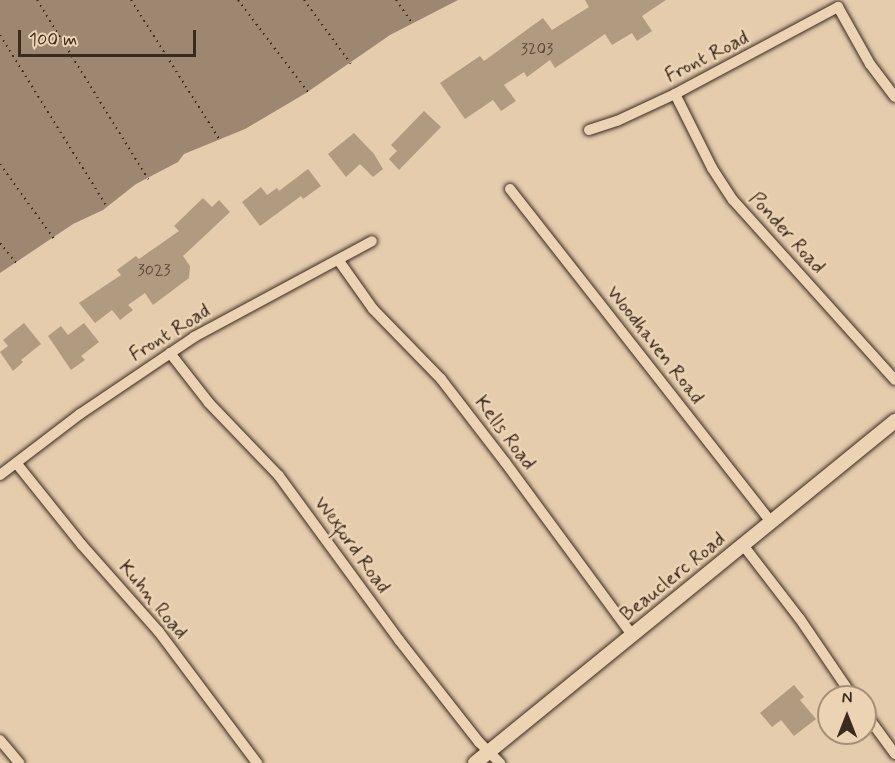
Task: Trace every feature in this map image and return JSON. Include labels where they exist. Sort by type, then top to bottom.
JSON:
[{"type":"street","name":"Front Road","points":[[589,130],[617,121],[675,94],[838,6],[870,64],[895,97]]},
{"type":"street","name":"Ponder Road","points":[[675,94],[712,168],[733,200],[895,380]]},
{"type":"street","name":"Woodhaven Road","points":[[510,189],[771,522]]},
{"type":"street","name":"Front Road","points":[[0,475],[80,414],[170,353],[215,325],[339,261],[372,241]]},
{"type":"street","name":"Kells Road","points":[[339,261],[373,309],[448,388],[632,635]]},
{"type":"street","name":"Wexford Road","points":[[170,353],[209,403],[279,476],[399,640],[479,742],[500,763]]},
{"type":"street","name":"Beauclerc Road","points":[[475,763],[895,421]]},
{"type":"street","name":"Kuhn Road","points":[[16,464],[82,545],[159,632],[257,763]]},
{"type":"street","points":[[743,545],[800,619],[845,685]]},
{"type":"street","points":[[877,729],[895,754]]},
{"type":"street","points":[[0,740],[19,763]]},
{"type":"path","points":[[37,0],[148,179]]},
{"type":"path","points":[[131,0],[220,140]]},
{"type":"path","points":[[238,0],[308,92]]},
{"type":"path","points":[[304,0],[351,64]]},
{"type":"path","points":[[396,0],[413,24]]},
{"type":"path","points":[[0,35],[107,207]]},
{"type":"path","points":[[0,164],[54,239]]},
{"type":"path","points":[[0,243],[16,263]]},
{"type":"shaded area","points":[[0,0],[458,0],[390,35],[306,93],[245,129],[184,154],[178,162],[136,184],[103,210],[73,224],[0,273]]},
{"type":"building","points":[[585,0],[666,0],[642,16],[652,31],[637,41],[632,33],[612,45],[605,34],[555,68],[550,60],[527,77],[524,72],[504,85],[516,101],[501,111],[493,100],[465,119],[440,83],[480,56],[484,61],[543,18],[552,30],[589,7]]},
{"type":"building","points":[[424,111],[441,127],[399,170],[389,159],[397,151],[391,145]]},
{"type":"building","points":[[354,133],[374,154],[383,169],[373,177],[360,164],[346,177],[328,154]]},
{"type":"building","points":[[308,169],[321,186],[303,199],[301,196],[260,226],[242,202],[261,187],[267,195],[277,188],[279,191]]},
{"type":"building","points":[[203,198],[212,207],[219,200],[230,212],[183,256],[190,266],[189,278],[153,305],[145,293],[128,305],[133,310],[120,320],[112,310],[95,323],[79,303],[121,275],[117,270],[136,256],[139,259],[179,231],[174,226]]},
{"type":"building","points":[[24,323],[41,344],[21,360],[23,362],[13,371],[0,352],[8,346],[3,340]]},
{"type":"building","points":[[84,323],[99,342],[81,356],[85,360],[71,370],[48,336],[61,326],[68,335]]},
{"type":"building","points":[[794,685],[804,697],[800,700],[816,719],[794,736],[781,720],[772,727],[760,713]]}]
